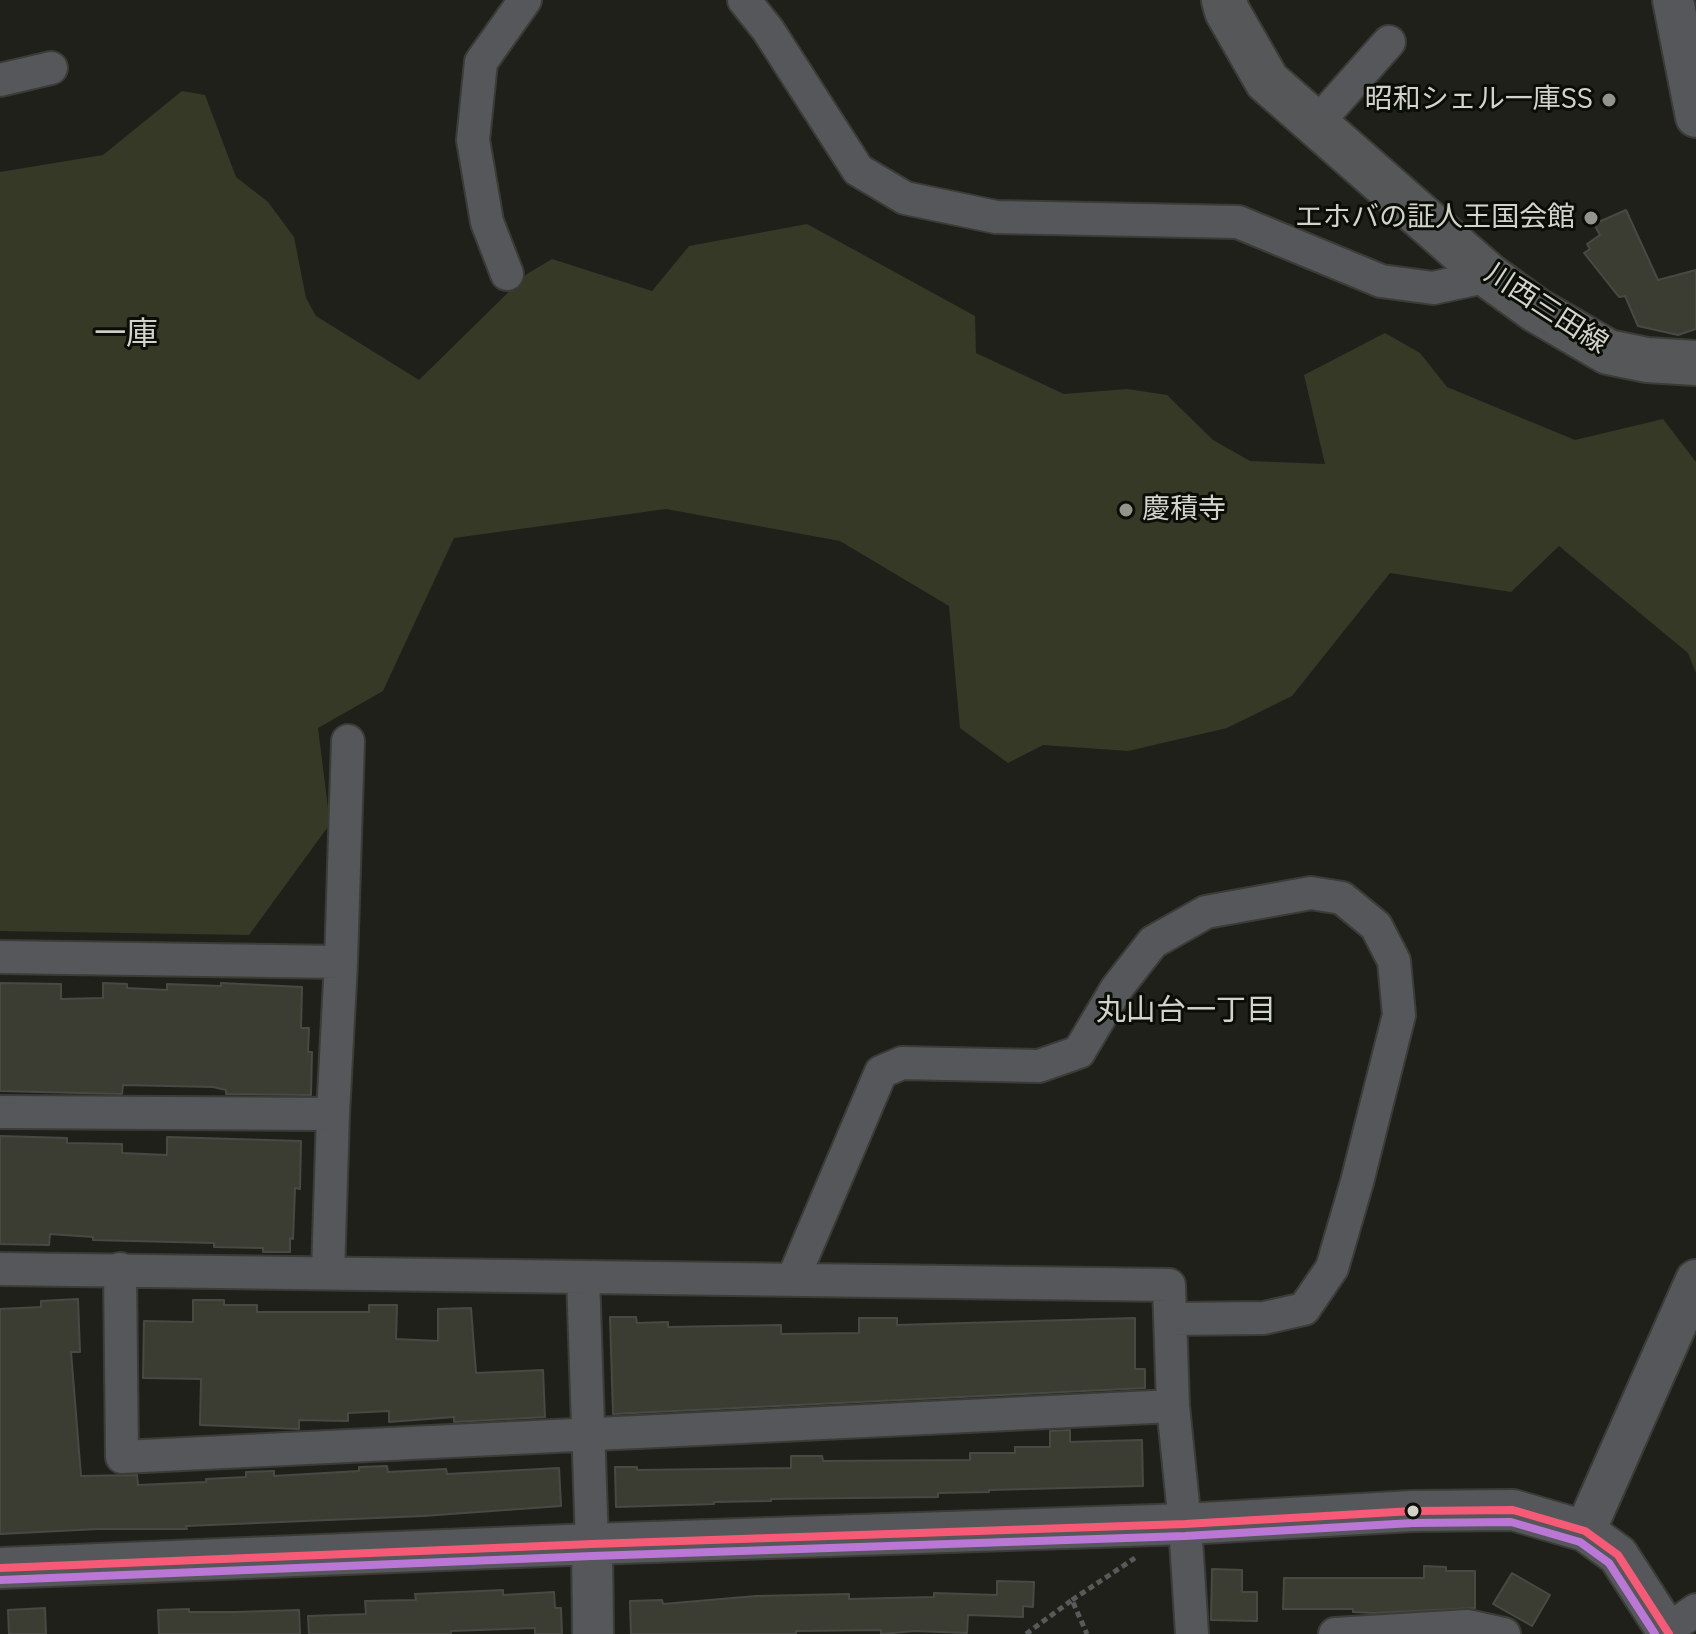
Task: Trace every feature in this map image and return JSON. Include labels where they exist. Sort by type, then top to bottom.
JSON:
[{"type":"main road","name":"川西三田線","points":[[1224,0],[1227,11],[1267,81],[1489,276],[1536,310],[1608,352],[1647,360],[1696,363]]},
{"type":"street","points":[[507,274],[487,222],[473,140],[481,62],[525,0]]},
{"type":"street","points":[[744,0],[768,30],[858,170],[905,198],[996,217],[1238,222],[1381,281],[1433,288],[1489,276]]},
{"type":"street","points":[[1673,0],[1695,107]]},
{"type":"street","points":[[1316,124],[1389,42]]},
{"type":"street","points":[[2,70],[51,68]]},
{"type":"street","points":[[328,1273],[348,741]]},
{"type":"street","points":[[793,1279],[881,1072],[902,1063],[1039,1066],[1079,1052],[1117,988],[1153,942],[1206,912],[1311,893],[1342,898],[1376,926],[1394,961],[1399,1015],[1332,1268],[1304,1309],[1264,1318],[1170,1319]]},
{"type":"street","points":[[0,957],[341,962]]},
{"type":"street","points":[[0,1112],[333,1114]]},
{"type":"street","points":[[0,1269],[1169,1285],[1173,1406],[1192,1634]]},
{"type":"street","points":[[120,1269],[122,1457],[1173,1406]]},
{"type":"street","points":[[583,1277],[593,1634]]},
{"type":"street","points":[[1585,1531],[1696,1280]]},
{"type":"street","points":[[0,1568],[1185,1524],[1413,1511],[1513,1510],[1585,1531],[1618,1555],[1677,1625]]},
{"type":"street","points":[[1335,1634],[1468,1626],[1504,1634]]},
{"type":"path","points":[[1026,1634],[1185,1524]]},
{"type":"path","points":[[1072,1600],[1087,1634]]},
{"type":"green space","points":[[182,91],[205,95],[236,177],[268,202],[294,237],[306,298],[316,316],[419,380],[527,274],[552,259],[652,291],[689,246],[807,224],[975,316],[976,353],[1064,394],[1127,389],[1167,395],[1213,440],[1250,461],[1325,464],[1304,375],[1385,333],[1420,353],[1447,387],[1575,440],[1663,419],[1696,462],[1696,673],[1688,653],[1559,546],[1511,592],[1390,573],[1292,696],[1227,728],[1128,751],[1043,745],[1008,763],[960,728],[949,606],[840,541],[666,509],[454,538],[383,691],[318,728],[330,824],[249,935],[0,931],[0,172],[103,155]]},
{"type":"building","points":[[1626,210],[1658,280],[1696,270],[1696,329],[1678,335],[1638,326],[1625,296],[1619,297],[1584,253],[1590,249],[1587,244],[1600,235],[1594,224]]},
{"type":"building","points":[[0,983],[61,984],[61,999],[103,998],[103,983],[167,990],[167,984],[302,987],[301,1028],[309,1028],[308,1052],[312,1052],[311,1095],[226,1094],[226,1090],[213,1087],[123,1085],[122,1094],[0,1091]]},
{"type":"building","points":[[0,1136],[67,1138],[67,1143],[122,1144],[122,1153],[167,1155],[167,1137],[301,1141],[300,1189],[295,1188],[290,1252],[214,1247],[214,1243],[93,1240],[93,1237],[50,1234],[49,1245],[0,1244]]},
{"type":"building","points":[[78,1299],[80,1352],[71,1352],[81,1476],[137,1475],[138,1485],[206,1482],[206,1479],[246,1477],[246,1472],[274,1471],[274,1476],[359,1471],[359,1467],[387,1466],[388,1472],[446,1469],[447,1474],[559,1468],[561,1506],[423,1516],[186,1526],[187,1529],[0,1534],[0,1309],[41,1307],[41,1301]]},
{"type":"building","points":[[193,1300],[224,1300],[224,1305],[257,1305],[257,1312],[369,1312],[369,1305],[397,1305],[396,1339],[438,1341],[438,1309],[471,1308],[476,1373],[543,1370],[545,1417],[454,1422],[454,1417],[389,1422],[389,1411],[348,1413],[348,1421],[299,1420],[299,1429],[200,1425],[201,1379],[143,1378],[144,1321],[193,1322]]},
{"type":"building","points":[[610,1317],[636,1317],[637,1323],[668,1322],[668,1327],[781,1325],[781,1334],[859,1333],[859,1318],[897,1318],[897,1325],[1135,1318],[1135,1369],[1145,1369],[1145,1388],[613,1414]]},
{"type":"building","points":[[1070,1430],[1070,1442],[1142,1440],[1143,1486],[989,1490],[938,1493],[938,1497],[771,1499],[616,1507],[615,1467],[637,1467],[637,1470],[791,1468],[791,1456],[822,1456],[823,1461],[970,1460],[970,1453],[1015,1453],[1015,1447],[1050,1447],[1050,1431]]},
{"type":"building","points":[[1424,1566],[1446,1567],[1446,1571],[1475,1571],[1475,1608],[1374,1613],[1353,1612],[1353,1609],[1283,1609],[1284,1578],[1424,1578]]},
{"type":"building","points":[[1212,1569],[1242,1570],[1242,1592],[1257,1592],[1257,1621],[1211,1620]]},
{"type":"building","points":[[1512,1573],[1550,1595],[1532,1626],[1493,1604]]},
{"type":"building","points":[[997,1581],[1034,1582],[1033,1607],[1023,1606],[1023,1617],[968,1615],[967,1633],[915,1631],[881,1634],[881,1630],[796,1631],[796,1634],[631,1634],[630,1601],[662,1600],[663,1604],[756,1596],[849,1594],[849,1599],[934,1597],[934,1593],[997,1595]]},
{"type":"building","points":[[503,1590],[503,1595],[554,1592],[555,1608],[561,1608],[562,1634],[535,1634],[535,1628],[451,1631],[451,1634],[309,1634],[308,1616],[366,1614],[365,1601],[416,1600],[415,1594]]},
{"type":"building","points":[[45,1608],[46,1634],[9,1634],[8,1610]]},
{"type":"building","points":[[189,1609],[189,1612],[299,1610],[300,1634],[159,1634],[158,1610]]},
{"type":"transit line","points":[[0,1568],[1185,1524],[1413,1511],[1513,1510],[1585,1531],[1618,1555],[1669,1634]]},
{"type":"transit line","points":[[0,1580],[1185,1536],[1413,1523],[1511,1522],[1580,1542],[1609,1563],[1655,1634]]},
{"type":"place","name":"昭和シェル一庫SS","points":[[1609,100]]},
{"type":"place","name":"エホバの証人王国会館","points":[[1591,218]]},
{"type":"place","name":"慶積寺","points":[[1126,510]]},
{"type":"district","name":"一庫","points":[[126,335]]},
{"type":"district","name":"丸山台一丁目","points":[[1186,1011]]}]
